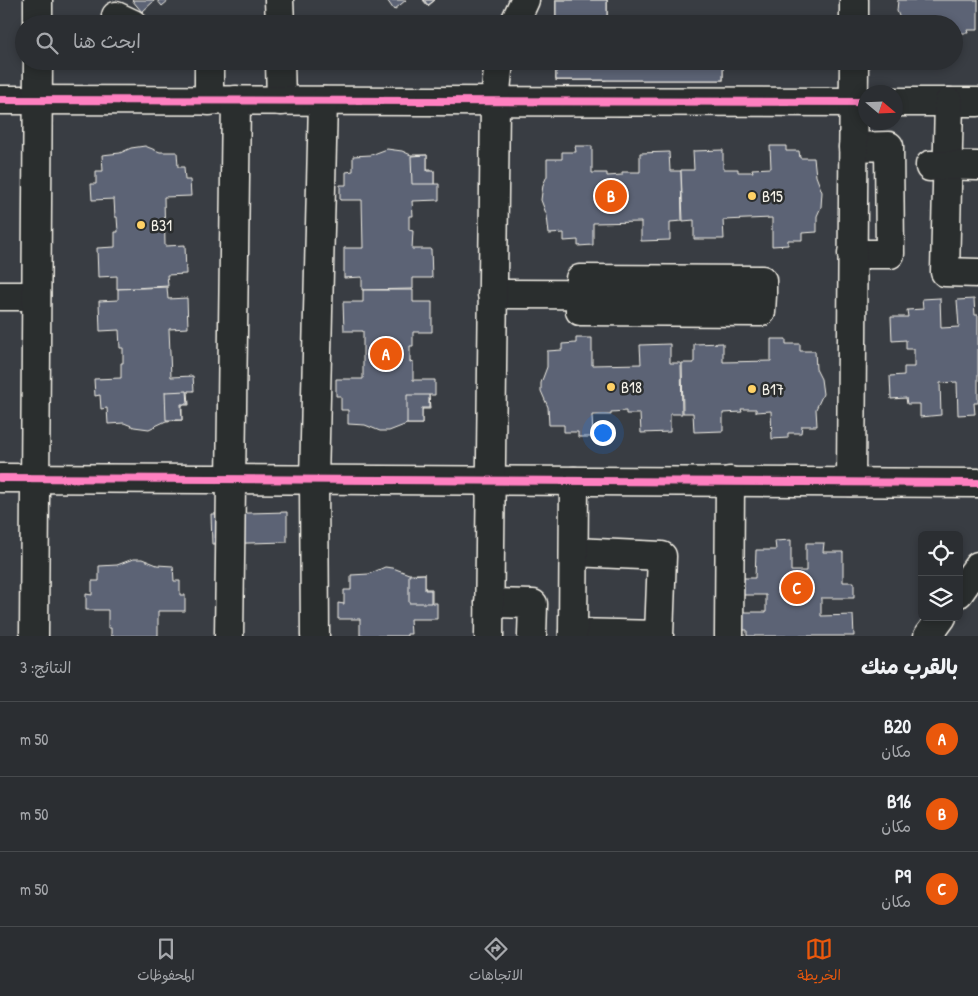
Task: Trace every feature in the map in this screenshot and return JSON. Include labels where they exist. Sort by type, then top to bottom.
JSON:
[{"type":"street","points":[[38,0],[38,15]]},
{"type":"street","points":[[279,0],[280,15]]},
{"type":"street","points":[[518,15],[525,0]]},
{"type":"street","points":[[854,0],[854,15]]},
{"type":"street","points":[[34,636],[38,70]]},
{"type":"street","points":[[209,70],[209,101]]},
{"type":"street","points":[[280,70],[281,101]]},
{"type":"street","points":[[489,636],[495,101],[498,70]]},
{"type":"street","points":[[855,70],[858,94]]},
{"type":"street","points":[[0,100],[858,102]]},
{"type":"street","points":[[229,636],[236,100]]},
{"type":"street","points":[[315,636],[314,480],[323,101]]},
{"type":"street","points":[[903,102],[978,102]]},
{"type":"street","points":[[947,166],[949,102]]},
{"type":"street","points":[[851,482],[853,147],[858,110]]},
{"type":"street","points":[[852,254],[890,254],[889,146],[853,147]]},
{"type":"street","points":[[978,166],[930,165],[928,272],[978,272]]},
{"type":"street","points":[[492,294],[580,294],[580,279],[762,280],[762,296]]},
{"type":"street","points":[[0,296],[36,296]]},
{"type":"street","points":[[0,478],[978,483]]},
{"type":"street","points":[[574,481],[573,634],[660,635],[662,556],[574,552]]},
{"type":"street","points":[[729,636],[730,481]]},
{"type":"street","points":[[963,587],[978,566]]},
{"type":"street","points":[[489,603],[533,604],[532,636]]},
{"type":"street","points":[[928,636],[939,621]]},
{"type":"building","points":[[132,0],[155,0],[142,12]]},
{"type":"building","points":[[157,0],[169,0],[162,6]]},
{"type":"building","points":[[387,0],[406,0],[394,10]]},
{"type":"building","points":[[423,0],[435,0],[428,6]]},
{"type":"building","points":[[424,0],[435,0],[428,5]]},
{"type":"building","points":[[556,0],[607,0],[607,15],[556,15]]},
{"type":"building","points":[[556,0],[607,0],[607,15],[556,15]]},
{"type":"building","points":[[556,0],[607,0],[607,15],[556,15]]},
{"type":"building","points":[[898,0],[978,0],[978,30],[967,30],[968,33],[963,33],[963,15],[899,15]]},
{"type":"building","points":[[556,70],[606,70],[606,80],[556,80]]},
{"type":"building","points":[[556,70],[723,70],[723,80],[556,80]]},
{"type":"building","points":[[556,70],[723,70],[723,80],[556,80]]},
{"type":"building","name":"B31","points":[[145,146],[160,152],[177,152],[178,167],[184,167],[185,180],[190,180],[191,196],[164,197],[165,246],[185,245],[186,274],[167,275],[168,286],[117,289],[117,276],[98,277],[97,248],[115,247],[115,232],[118,232],[114,199],[92,200],[91,184],[96,184],[96,171],[103,171],[102,155],[120,153],[131,148]]},
{"type":"building","points":[[575,146],[592,146],[592,173],[607,173],[607,176],[622,175],[622,172],[640,172],[640,153],[669,152],[670,171],[681,171],[682,221],[670,222],[670,240],[641,241],[641,222],[593,223],[593,245],[578,246],[578,240],[564,241],[564,233],[549,234],[547,216],[541,200],[543,185],[547,176],[547,159],[562,159],[562,152],[576,152]]},
{"type":"building","name":"B15","points":[[770,146],[786,146],[786,151],[799,151],[800,158],[814,158],[816,176],[822,192],[821,207],[817,216],[817,232],[802,233],[802,240],[788,240],[788,245],[772,246],[772,218],[723,220],[724,239],[694,239],[694,220],[683,221],[681,170],[694,170],[693,151],[723,150],[723,169],[753,172],[752,169],[771,168]]},
{"type":"building","points":[[387,149],[402,151],[411,155],[427,155],[427,170],[434,170],[434,184],[439,184],[439,200],[412,201],[413,216],[409,216],[409,230],[413,231],[412,249],[431,249],[432,278],[413,278],[413,289],[362,290],[362,277],[344,278],[344,248],[363,248],[362,200],[340,200],[340,185],[346,185],[346,172],[353,171],[353,156],[371,155]]},
{"type":"building","points":[[427,155],[427,171],[434,171],[434,184],[412,184],[411,156]]},
{"type":"building","points":[[167,287],[168,299],[187,298],[188,328],[169,329],[171,377],[193,376],[194,391],[188,391],[189,405],[182,405],[182,420],[166,421],[149,429],[134,427],[124,423],[108,424],[107,408],[101,409],[100,395],[95,396],[94,379],[121,378],[123,348],[120,348],[119,330],[100,331],[99,301],[118,300],[118,289]]},
{"type":"building","points":[[363,290],[413,290],[413,302],[432,302],[432,332],[413,332],[413,346],[410,346],[410,362],[413,361],[413,380],[435,380],[435,395],[429,395],[430,409],[422,409],[422,424],[407,424],[389,431],[380,431],[365,425],[348,424],[348,410],[341,410],[341,396],[336,396],[336,379],[363,379],[363,331],[344,331],[343,302],[363,302]]},
{"type":"building","points":[[940,298],[941,328],[959,327],[957,300],[974,299],[975,315],[978,315],[978,403],[974,403],[975,414],[958,415],[957,382],[940,383],[941,415],[920,417],[920,404],[907,404],[906,398],[891,399],[890,376],[904,375],[904,367],[914,367],[914,349],[906,349],[906,340],[892,341],[891,317],[908,317],[907,310],[923,309],[922,299]]},
{"type":"building","name":"B18","points":[[576,338],[592,338],[592,365],[641,364],[640,345],[670,344],[670,363],[681,363],[682,414],[670,414],[670,432],[641,433],[640,414],[626,414],[626,411],[611,412],[611,415],[592,415],[593,437],[578,437],[578,432],[564,432],[564,425],[549,425],[548,407],[541,391],[541,383],[547,367],[547,351],[562,350],[562,344],[576,343]]},
{"type":"building","name":"B17","points":[[771,339],[786,339],[786,344],[800,344],[800,351],[815,351],[816,369],[821,379],[823,394],[816,409],[817,426],[802,426],[801,433],[788,433],[788,438],[772,439],[771,411],[756,412],[756,409],[741,409],[742,412],[723,413],[723,431],[694,432],[693,413],[683,413],[682,363],[694,363],[694,344],[723,343],[723,362],[771,361]]},
{"type":"building","points":[[187,391],[188,404],[181,404],[182,420],[166,420],[165,392]]},
{"type":"building","points":[[407,395],[429,395],[429,408],[422,408],[422,424],[407,424]]},
{"type":"building","points":[[287,512],[287,542],[212,544],[211,514]]},
{"type":"building","points":[[791,540],[791,571],[806,571],[806,543],[824,543],[823,552],[843,552],[843,582],[854,582],[854,598],[821,598],[821,616],[853,615],[854,636],[747,636],[747,630],[737,630],[737,612],[766,612],[766,595],[740,595],[739,578],[755,578],[756,550],[776,550],[775,541]]},
{"type":"building","points":[[133,559],[142,559],[157,565],[173,566],[174,581],[180,581],[180,595],[185,595],[185,611],[158,611],[158,636],[111,636],[111,628],[108,628],[108,610],[86,610],[86,594],[92,595],[92,581],[99,581],[99,566],[117,565]]},
{"type":"building","points":[[385,567],[409,574],[425,574],[425,589],[432,589],[432,603],[437,603],[437,619],[410,619],[411,634],[407,634],[407,636],[360,636],[360,619],[338,619],[338,603],[344,604],[344,590],[351,590],[351,575],[369,574]]},
{"type":"building","points":[[425,574],[425,590],[431,590],[431,603],[409,603],[409,575]]},
{"type":"cycle path","points":[[0,100],[858,102]]},
{"type":"cycle path","points":[[0,478],[978,483]]},
{"type":"place","name":"B16","points":[[611,196]]},
{"type":"place","name":"B15","points":[[752,196]]},
{"type":"place","name":"B31","points":[[141,225]]},
{"type":"place","name":"B20","points":[[386,354]]},
{"type":"place","name":"B18","points":[[611,387]]},
{"type":"place","name":"B17","points":[[752,389]]},
{"type":"place","name":"P9","points":[[797,588]]}]
